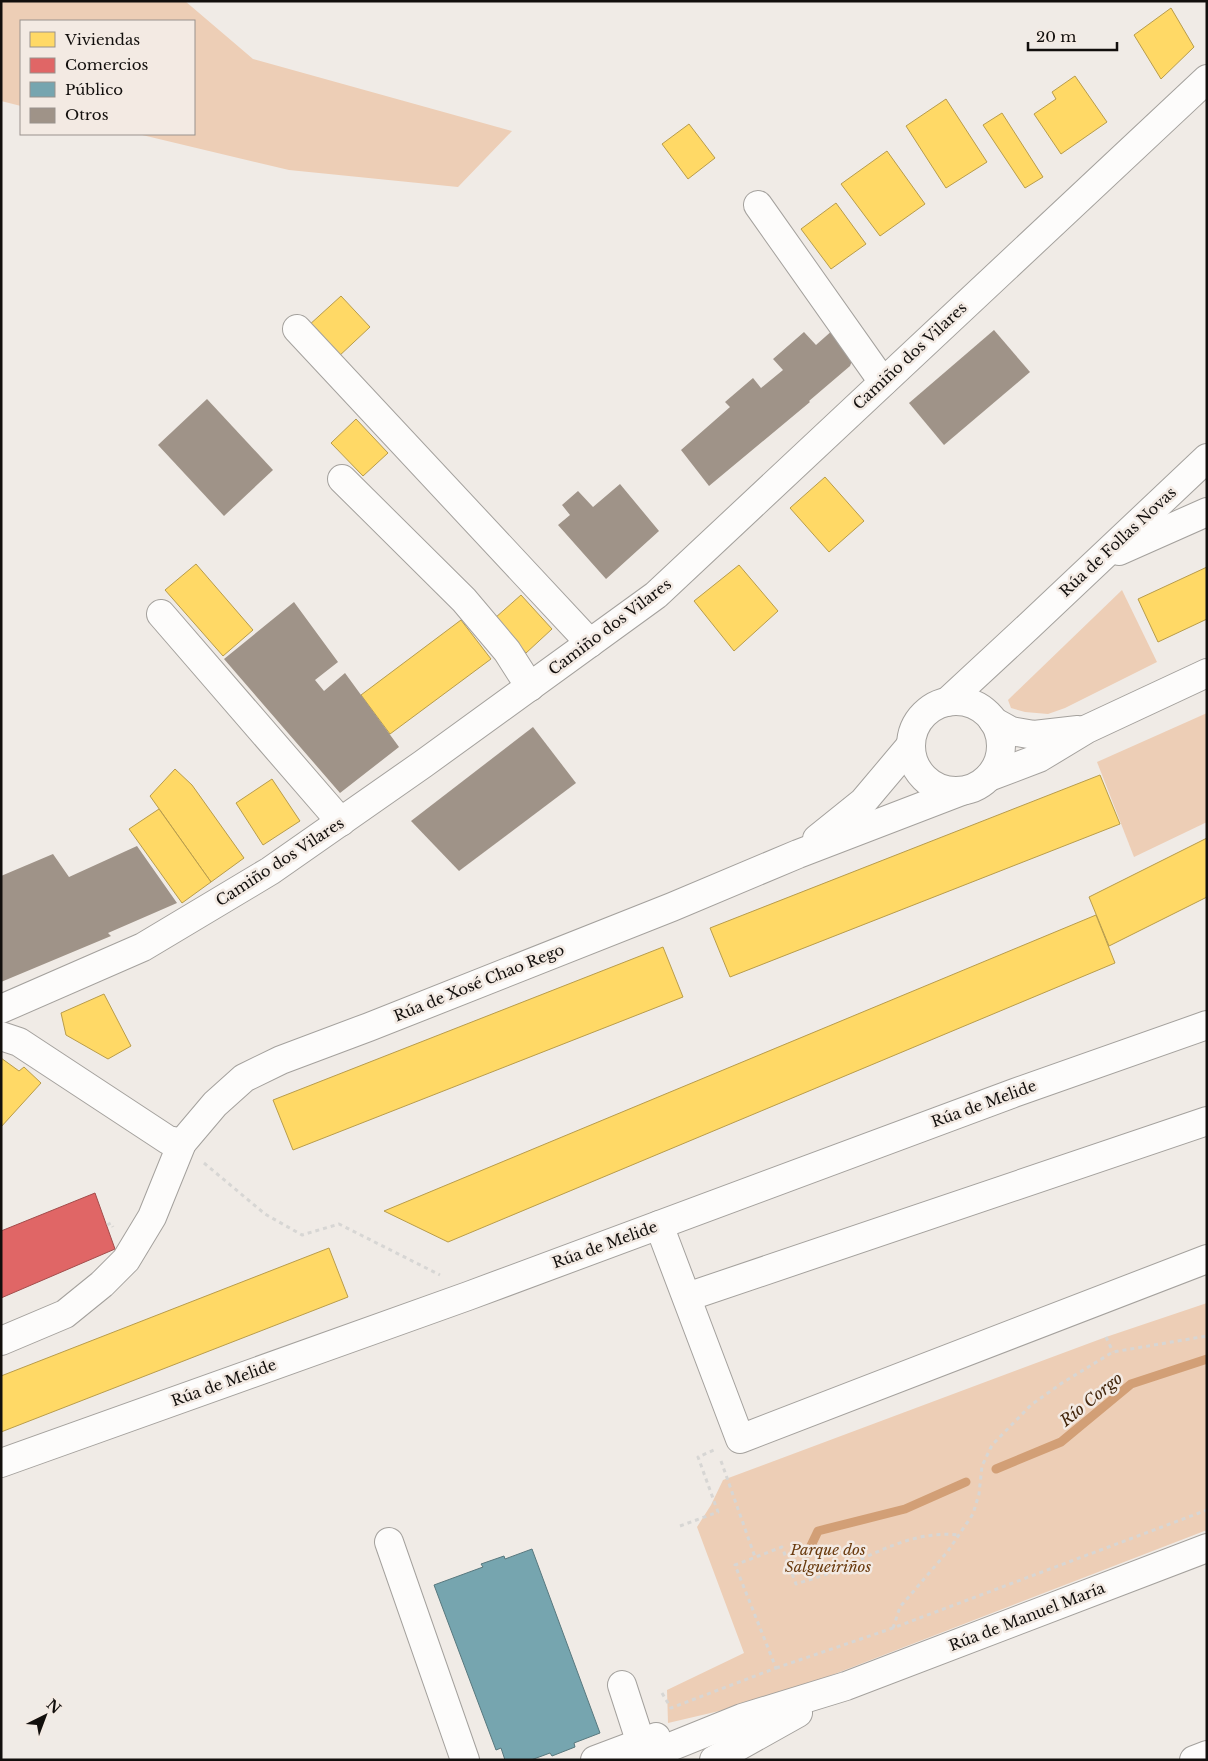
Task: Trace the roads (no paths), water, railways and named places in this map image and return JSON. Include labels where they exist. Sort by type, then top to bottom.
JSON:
[{"type":"street","name":"Camiño dos Vilares","points":[[1,1010],[143,947],[270,871],[530,687],[656,595],[1207,79]]},
{"type":"street","points":[[758,205],[883,382]]},
{"type":"street","points":[[297,329],[590,643]]},
{"type":"street","name":"Rúa de Follas Novas","points":[[947,702],[1207,458]]},
{"type":"street","points":[[342,479],[464,600],[507,651],[530,687]]},
{"type":"street","points":[[1099,560],[1207,512]]},
{"type":"street","points":[[161,614],[341,822]]},
{"type":"street","name":"Rúa de Follas Novas","points":[[989,716],[988,690],[1029,626]]},
{"type":"street","points":[[1087,728],[1034,735],[1011,732],[974,704],[960,701],[947,702],[933,707],[922,717],[914,730],[911,744],[912,757],[917,770],[936,787],[962,791],[972,788],[989,776],[1039,758],[1087,728],[1207,673]]},
{"type":"street","points":[[989,716],[999,734],[1001,749],[998,764],[989,776]]},
{"type":"street","name":"Rúa de Xosé Chao Rego","points":[[798,854],[863,802],[911,744]]},
{"type":"street","name":"Rúa de Xosé Chao Rego","points":[[1,1341],[65,1314],[102,1284],[126,1260],[152,1217],[182,1143],[215,1104],[244,1078],[281,1060],[672,907],[798,854],[962,791]]},
{"type":"street","points":[[1,1010],[10,1039],[168,1140],[182,1143]]},
{"type":"street","name":"Rúa de Melide","points":[[1,1463],[468,1296],[1014,1093],[1207,1025]]},
{"type":"street","points":[[687,1297],[1207,1121]]},
{"type":"street","points":[[659,1225],[740,1439],[1207,1259]]},
{"type":"street","points":[[389,1542],[466,1760]]},
{"type":"street","name":"Rúa de Manuel María","points":[[596,1760],[643,1755],[742,1718],[846,1686],[1207,1548]]},
{"type":"street","points":[[622,1685],[643,1755]]},
{"type":"street","name":"Rúa de Manuel María","points":[[714,1760],[846,1686]]},
{"type":"street","points":[[1194,1760],[1207,1755]]},
{"type":"waterway","name":"Río Corgo","points":[[996,1469],[1061,1442],[1131,1384],[1207,1359]]},
{"type":"waterway","name":"Río Corgo","points":[[807,1554],[818,1531],[905,1509],[966,1482]]},
{"type":"park label","name":"Parque dos Salgueiriños","points":[[828,1558]]}]
